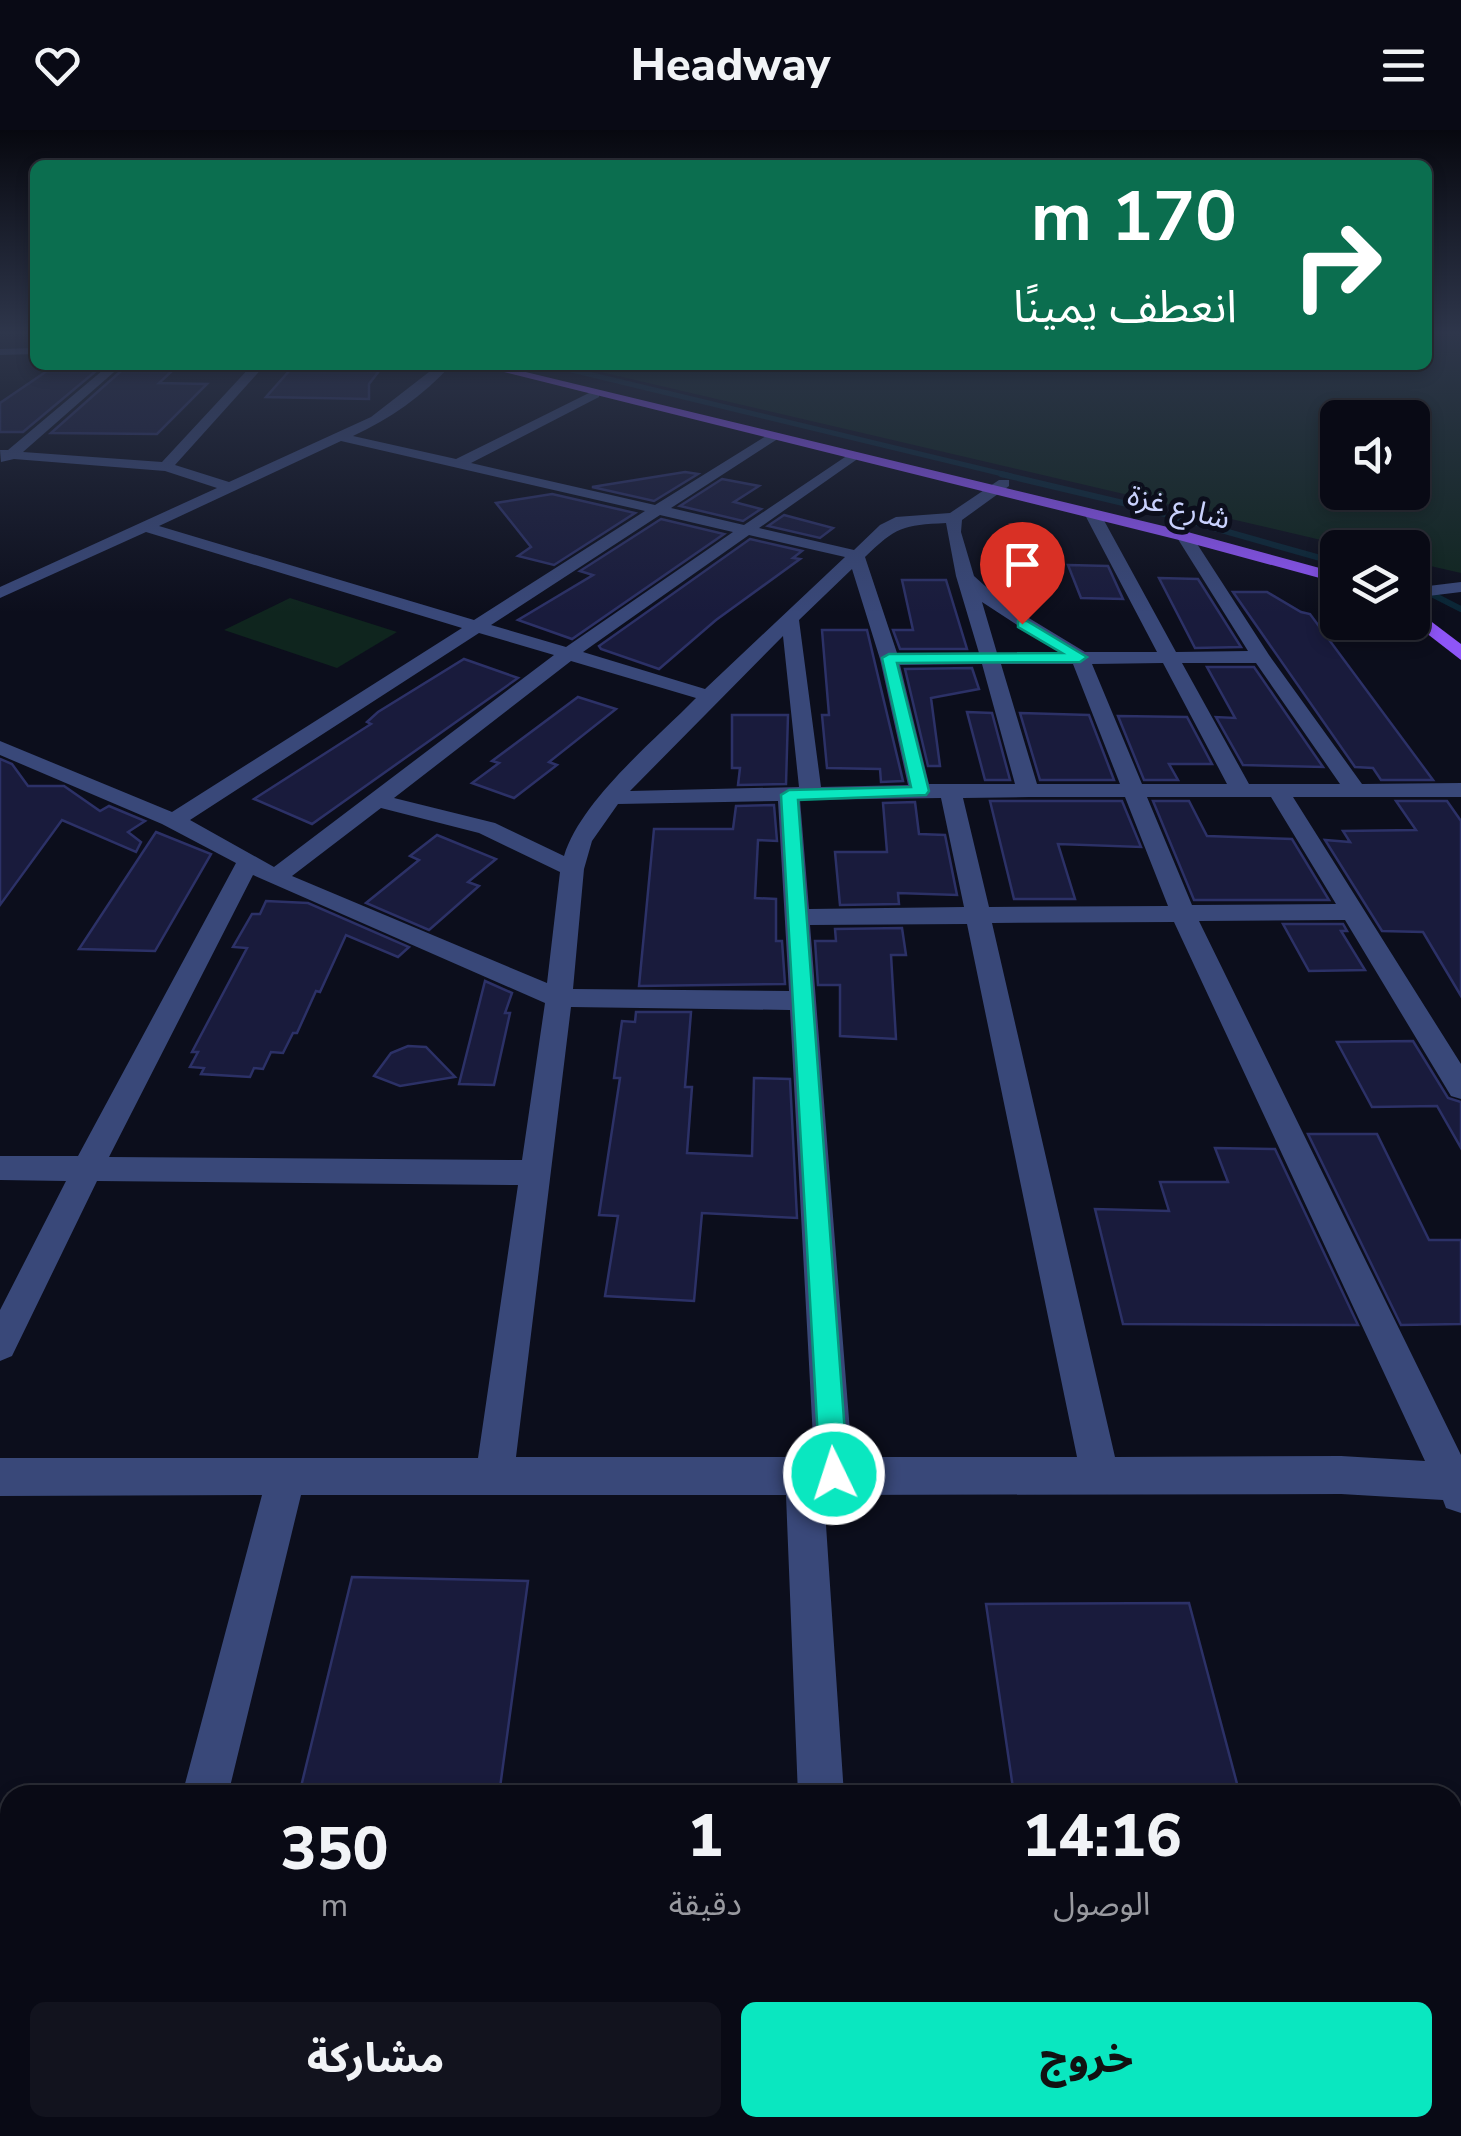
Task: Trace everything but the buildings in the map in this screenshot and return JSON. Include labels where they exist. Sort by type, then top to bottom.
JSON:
[{"type":"main road","name":"شارع غزة","points":[[729,427],[998,487],[1320,573]]},
{"type":"main road","name":"شارع غزة","points":[[759,427],[998,487],[1320,561]]},
{"type":"main road","points":[[1430,603],[1439,608]]},
{"type":"main road","points":[[1430,627],[1461,654]]},
{"type":"street","points":[[4,457],[41,427]]},
{"type":"street","points":[[166,466],[202,427]]},
{"type":"street","points":[[0,593],[360,427]]},
{"type":"street","points":[[457,464],[531,427]]},
{"type":"street","points":[[340,437],[856,555]]},
{"type":"street","points":[[172,822],[772,437]]},
{"type":"street","points":[[4,457],[166,466],[230,487]]},
{"type":"street","points":[[275,878],[568,654],[852,457]]},
{"type":"street","points":[[494,1479],[559,998],[572,869],[580,841],[611,798],[708,696],[886,528],[902,520],[954,518],[998,487]]},
{"type":"street","points":[[1093,515],[1241,790]]},
{"type":"street","points":[[954,518],[953,532],[964,576],[1028,791]]},
{"type":"street","points":[[143,526],[708,696]]},
{"type":"street","points":[[1184,536],[1355,790]]},
{"type":"street","points":[[856,555],[978,918],[1100,1476]]},
{"type":"street","points":[[964,576],[998,607],[1080,657],[1184,916],[1459,1487]]},
{"type":"street","points":[[1430,591],[1461,587]]},
{"type":"street","points":[[790,617],[800,795],[799,917],[819,1474],[820,1785]]},
{"type":"street","points":[[889,658],[1262,657]]},
{"type":"street","points":[[0,746],[172,822],[249,860],[275,878],[559,998],[805,1002]]},
{"type":"street","points":[[1278,790],[1461,1088]]},
{"type":"street","points":[[611,798],[936,791],[1461,790]]},
{"type":"street","points":[[376,800],[488,828],[572,869]]},
{"type":"street","points":[[0,1344],[86,1168],[249,860]]},
{"type":"street","points":[[799,917],[1353,912]]},
{"type":"street","points":[[0,1168],[536,1173]]},
{"type":"street","points":[[0,1477],[1341,1475],[1459,1487]]},
{"type":"street","points":[[208,1785],[286,1478]]},
{"type":"green space","points":[[835,427],[1320,427],[1320,510],[1430,510],[1430,427],[1461,427],[1461,573],[1430,566],[1430,530],[1320,530],[1320,540]]},
{"type":"green space","points":[[290,598],[397,632],[337,668],[224,630]]},
{"type":"waterway","points":[[806,427],[1011,476]]},
{"type":"waterway","points":[[1001,474],[1140,507],[1320,558]]},
{"type":"waterway","points":[[1430,593],[1461,609]]},
{"type":"route","points":[[834,1474],[789,795],[920,791],[889,658],[1080,657],[1022,624]]}]
